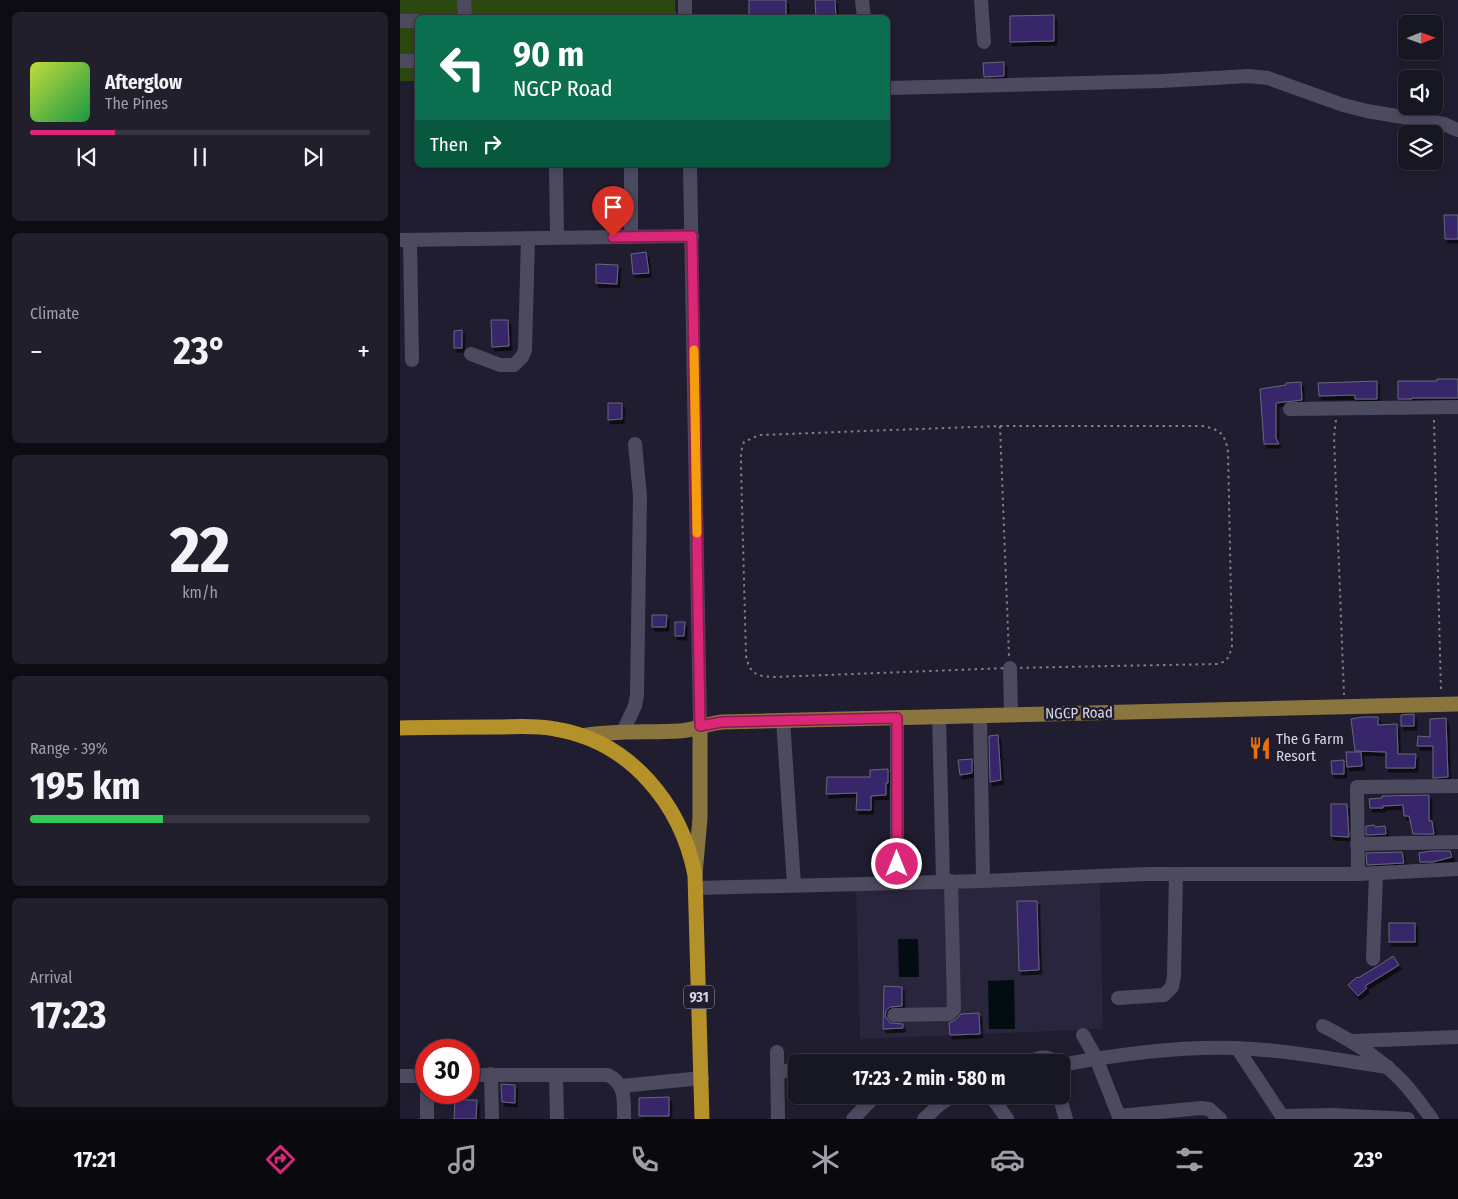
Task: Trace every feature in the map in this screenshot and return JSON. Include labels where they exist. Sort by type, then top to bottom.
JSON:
[{"type":"highway","name":"931","points":[[400,728],[556,728],[604,744],[645,776],[660,793],[679,824],[687,844],[696,881],[702,1119]]},
{"type":"main road","name":"NGCP Road","points":[[582,736],[623,731],[678,731],[722,722],[1458,704]]},
{"type":"main road","points":[[696,881],[699,837],[700,726]]},
{"type":"street","points":[[464,0],[464,15]]},
{"type":"street","points":[[685,0],[686,15]]},
{"type":"street","points":[[862,0],[864,15]]},
{"type":"street","points":[[981,0],[984,42]]},
{"type":"street","points":[[400,21],[415,21]]},
{"type":"street","points":[[400,61],[415,61]]},
{"type":"street","points":[[890,88],[1162,81],[1248,76],[1268,78],[1343,105],[1444,124],[1458,130]]},
{"type":"street","points":[[556,167],[557,238]]},
{"type":"street","points":[[631,167],[631,236]]},
{"type":"street","points":[[690,167],[700,726]]},
{"type":"street","points":[[412,360],[405,240],[692,236]]},
{"type":"street","points":[[470,354],[500,365],[514,365],[522,357],[525,350],[528,238]]},
{"type":"street","points":[[1290,409],[1458,407]]},
{"type":"street","points":[[623,731],[635,706],[637,695],[640,496],[635,444]]},
{"type":"street","points":[[1010,668],[1011,715]]},
{"type":"street","points":[[894,1015],[949,1014],[954,1010],[939,716]]},
{"type":"street","points":[[980,716],[983,881]]},
{"type":"street","points":[[897,718],[897,882]]},
{"type":"street","points":[[783,720],[794,885]]},
{"type":"street","points":[[1358,874],[1357,787],[1458,786]]},
{"type":"street","points":[[1357,844],[1458,842]]},
{"type":"street","points":[[696,881],[794,885],[1176,874],[1358,874],[1458,869]]},
{"type":"street","points":[[1373,959],[1376,873]]},
{"type":"street","points":[[1118,998],[1164,994],[1172,987],[1174,976],[1176,874]]},
{"type":"street","points":[[1324,1026],[1352,1041],[1388,1067],[1401,1080],[1432,1119]]},
{"type":"street","points":[[1083,1035],[1096,1058],[1119,1118],[1201,1108],[1209,1109],[1220,1119]]},
{"type":"street","points":[[1352,1041],[1458,1037]]},
{"type":"street","points":[[1070,1062],[1132,1052],[1238,1048],[1267,1050],[1388,1067]]},
{"type":"street","points":[[1238,1048],[1284,1118],[1332,1114],[1408,1119]]},
{"type":"street","points":[[777,1052],[778,1119]]},
{"type":"street","points":[[778,1072],[788,1071]]},
{"type":"street","points":[[480,1074],[608,1075],[621,1086],[624,1119]]},
{"type":"street","points":[[491,1074],[492,1119]]},
{"type":"street","points":[[556,1075],[556,1119]]},
{"type":"street","points":[[400,1076],[415,1076]]},
{"type":"street","points":[[621,1086],[702,1078]]},
{"type":"street","points":[[427,1104],[427,1119]]},
{"type":"street","points":[[853,1119],[867,1104]]},
{"type":"street","points":[[924,1119],[940,1104]]},
{"type":"street","points":[[997,1104],[1006,1119]]},
{"type":"street","points":[[1062,1104],[1066,1119]]},
{"type":"path","points":[[1433,407],[1441,705]]},
{"type":"path","points":[[1342,408],[1337,416],[1334,437],[1345,707]]},
{"type":"path","points":[[1000,426],[1010,668]]},
{"type":"path","points":[[1000,426],[1203,426],[1221,433],[1226,440],[1228,452],[1232,646],[1229,658],[1223,663],[1216,664],[1010,668],[773,677],[761,676],[753,672],[748,666],[746,656],[741,467],[741,452],[744,442],[759,435],[1000,426]]},
{"type":"shaded area","points":[[1100,883],[1103,1029],[860,1039],[856,888]]},
{"type":"shaded area","points":[[898,939],[918,939],[919,977],[899,977]]},
{"type":"shaded area","points":[[1014,980],[1015,1029],[989,1029],[988,981]]},
{"type":"green space","points":[[400,0],[675,0],[676,15],[415,15],[415,81],[400,81]]},
{"type":"building","points":[[749,0],[786,0],[786,15],[749,15]]},
{"type":"building","points":[[815,0],[835,0],[836,15],[816,15]]},
{"type":"building","points":[[1054,15],[1054,41],[1010,42],[1010,16]]},
{"type":"building","points":[[1004,62],[1004,76],[984,77],[983,63]]},
{"type":"building","points":[[1444,215],[1458,215],[1458,239],[1445,239]]},
{"type":"building","points":[[646,252],[649,273],[633,274],[631,254]]},
{"type":"building","points":[[596,264],[618,265],[617,284],[596,283]]},
{"type":"building","points":[[491,320],[508,320],[509,346],[492,347]]},
{"type":"building","points":[[462,330],[462,348],[454,348],[454,331]]},
{"type":"building","points":[[1437,379],[1458,379],[1458,398],[1398,399],[1398,381],[1437,381]]},
{"type":"building","points":[[1377,381],[1377,399],[1355,399],[1355,395],[1319,396],[1318,383]]},
{"type":"building","points":[[1301,382],[1302,400],[1276,403],[1276,438],[1279,444],[1264,444],[1260,389],[1286,385],[1286,383]]},
{"type":"building","points":[[608,403],[622,403],[622,419],[608,420]]},
{"type":"building","points":[[652,615],[667,615],[666,627],[652,627]]},
{"type":"building","points":[[675,622],[685,622],[684,636],[675,636]]},
{"type":"building","points":[[1414,714],[1414,726],[1401,726],[1401,715]]},
{"type":"building","points":[[1378,717],[1378,725],[1397,724],[1398,754],[1416,754],[1415,768],[1386,768],[1386,752],[1355,751],[1351,719]]},
{"type":"building","points":[[1446,718],[1448,777],[1433,778],[1433,746],[1417,746],[1418,736],[1430,737],[1430,719]]},
{"type":"building","points":[[998,735],[1001,780],[990,782],[989,736]]},
{"type":"building","points":[[1346,752],[1361,752],[1362,766],[1347,767]]},
{"type":"building","points":[[972,759],[972,773],[960,775],[958,760]]},
{"type":"building","points":[[1344,760],[1344,774],[1332,774],[1331,761]]},
{"type":"building","points":[[888,769],[886,795],[871,796],[871,810],[856,810],[857,793],[826,794],[827,777],[870,777],[870,770]]},
{"type":"building","points":[[1429,795],[1429,821],[1432,821],[1434,834],[1413,834],[1409,816],[1404,816],[1403,805],[1370,808],[1369,799],[1382,798],[1382,796]]},
{"type":"building","points":[[1331,804],[1347,804],[1349,837],[1331,836]]},
{"type":"building","points":[[1374,825],[1375,827],[1385,826],[1386,834],[1366,835],[1366,826]]},
{"type":"building","points":[[1450,851],[1452,857],[1433,862],[1420,862],[1419,853]]},
{"type":"building","points":[[1402,852],[1404,863],[1367,865],[1366,853]]},
{"type":"building","points":[[1017,901],[1037,901],[1039,970],[1019,971]]},
{"type":"building","points":[[1389,923],[1415,923],[1415,942],[1389,942]]},
{"type":"building","points":[[1393,956],[1399,965],[1365,986],[1367,988],[1358,996],[1348,985],[1357,977]]},
{"type":"building","points":[[884,986],[902,987],[902,1006],[890,1007],[886,1011],[885,1016],[890,1023],[903,1024],[903,1028],[883,1029]]},
{"type":"building","points":[[979,1013],[980,1034],[950,1035],[949,1023],[961,1014]]},
{"type":"building","points":[[501,1084],[515,1085],[515,1103],[502,1102]]},
{"type":"building","points":[[669,1097],[669,1116],[639,1116],[639,1098]]},
{"type":"building","points":[[455,1104],[477,1104],[476,1119],[454,1119]]},
{"type":"slow traffic","points":[[694,350],[697,533]]},
{"type":"place","name":"The G Farm Resort","points":[[1260,748]]},
{"type":"route","points":[[613,237],[692,236],[700,726],[722,722],[897,718],[897,864]]}]
